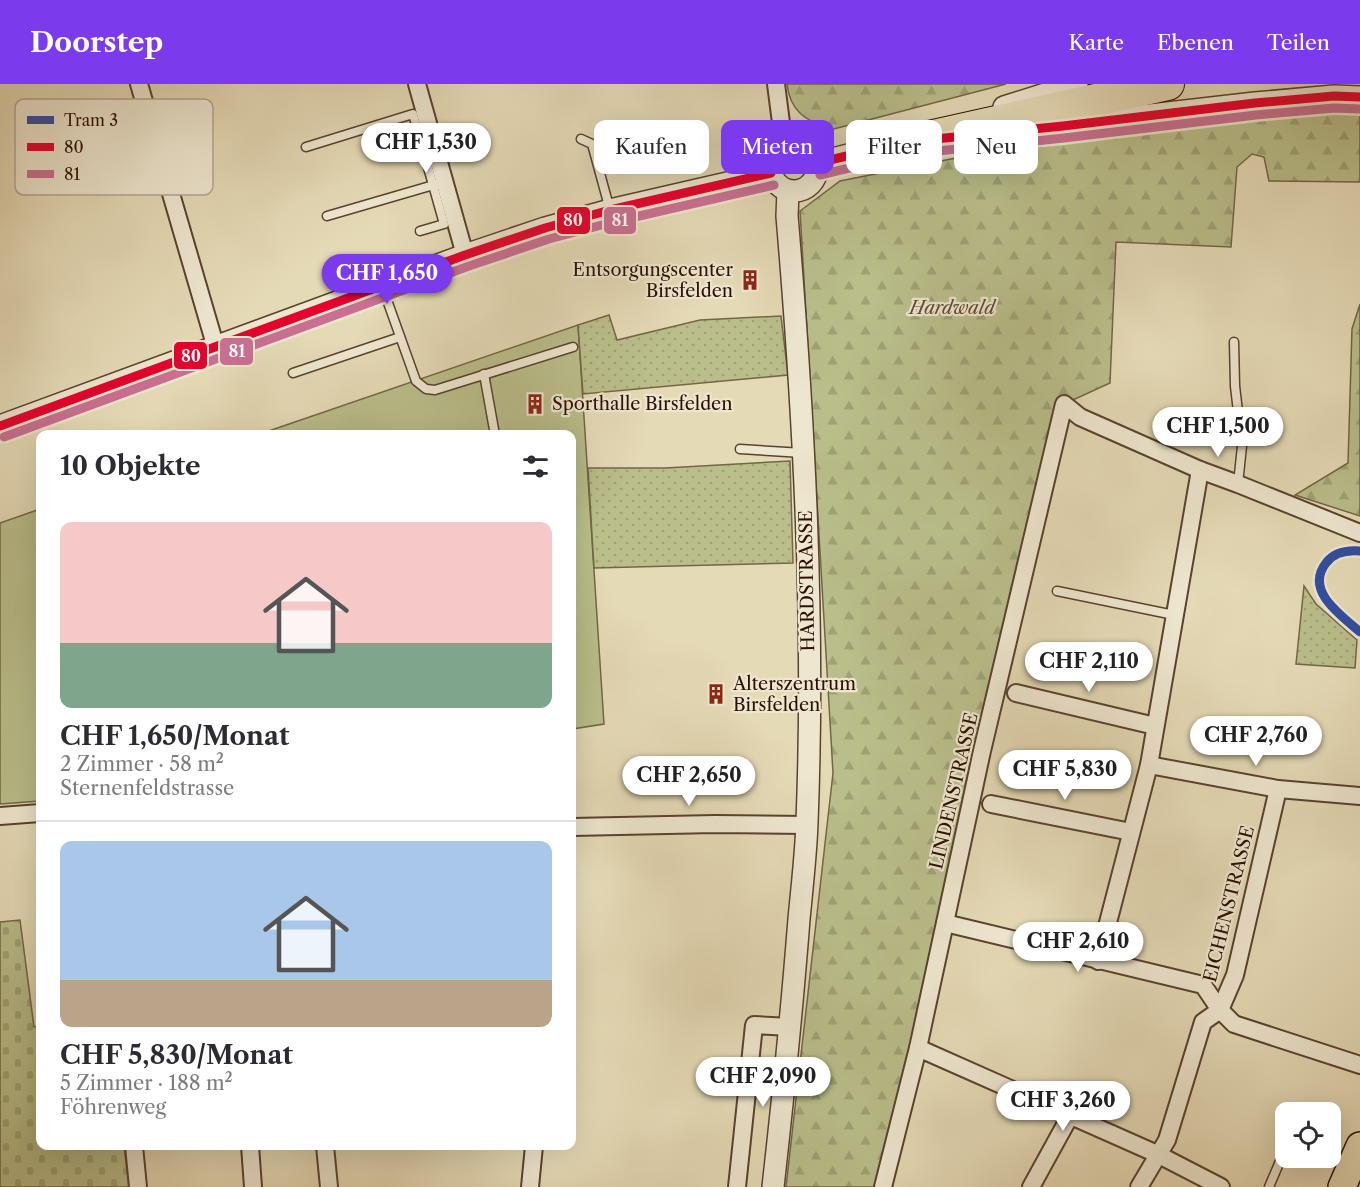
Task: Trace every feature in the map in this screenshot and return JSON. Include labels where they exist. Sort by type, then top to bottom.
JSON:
[{"type":"highway","points":[[942,134],[1168,84]]},
{"type":"main road","points":[[1342,1187],[1360,1146]]},
{"type":"street","points":[[139,84],[143,99]]},
{"type":"street","points":[[417,84],[439,183],[465,255]]},
{"type":"street","points":[[776,84],[781,120]]},
{"type":"street","points":[[942,129],[1077,84]]},
{"type":"street","points":[[942,138],[1255,102],[1334,96],[1360,97]]},
{"type":"street","points":[[0,426],[465,255],[545,228],[610,210],[767,174]]},
{"type":"street","points":[[772,174],[777,184],[788,190],[801,190],[807,187],[815,174]]},
{"type":"street","name":"HARDSTRASSE","points":[[773,1187],[791,1027],[807,825],[808,563],[796,315],[787,216],[788,190]]},
{"type":"street","points":[[171,195],[216,348]]},
{"type":"street","name":"LINDENSTRASSE","points":[[883,1187],[918,1048],[982,751],[1064,404],[1080,417],[1200,470]]},
{"type":"street","points":[[1098,961],[1149,765],[1200,470],[1360,533]]},
{"type":"street","points":[[1016,693],[1155,726]]},
{"type":"street","points":[[1149,765],[1278,789],[1360,795]]},
{"type":"street","name":"EICHENSTRASSE","points":[[1139,1187],[1167,1140],[1203,1022],[1220,1010],[1235,975],[1278,789]]},
{"type":"street","points":[[991,804],[1131,832]]},
{"type":"street","points":[[0,816],[36,813]]},
{"type":"street","points":[[576,827],[807,825]]},
{"type":"street","points":[[945,923],[1203,986],[1220,1010],[1234,1024],[1360,1065]]},
{"type":"street","points":[[737,1187],[754,1025],[791,1027]]},
{"type":"street","points":[[918,1048],[1157,1154],[1221,1187]]},
{"type":"street","points":[[1031,1187],[1070,1116]]},
{"type":"street","points":[[134,1150],[138,1187]]},
{"type":"street","points":[[249,1150],[254,1187]]},
{"type":"street","points":[[325,1150],[329,1187]]},
{"type":"street","points":[[530,1187],[534,1150]]},
{"type":"lane","points":[[306,147],[413,114],[439,183],[444,224],[420,231]]},
{"type":"lane","points":[[581,139],[592,144],[610,210]]},
{"type":"lane","points":[[327,216],[439,183]]},
{"type":"lane","points":[[382,286],[416,381],[426,389],[435,390],[573,347]]},
{"type":"lane","points":[[293,373],[400,337]]},
{"type":"lane","points":[[1234,342],[1235,386],[1242,446],[1238,484]]},
{"type":"lane","points":[[484,374],[494,430]]},
{"type":"lane","points":[[740,448],[804,453]]},
{"type":"lane","points":[[1057,591],[1174,615]]},
{"type":"lane","points":[[1269,1187],[1277,1168]]},
{"type":"green space","points":[[787,84],[1006,84],[868,120],[846,120],[846,126],[834,129],[834,120],[810,120],[801,114],[789,94]]},
{"type":"green space","name":"Hardwald","points":[[1360,112],[1360,182],[1269,181],[1264,157],[1252,154],[1237,167],[1231,247],[1116,242],[1110,383],[1064,404],[883,1187],[786,1187],[833,773],[800,211],[840,181],[875,174],[942,174],[942,161],[954,158],[954,174],[1038,174],[1038,147],[1257,118]]},
{"type":"green space","points":[[1360,304],[1360,516],[1295,495],[1348,463],[1352,329]]},
{"type":"green space","points":[[609,315],[617,340],[700,320],[781,316],[788,375],[583,394],[578,325]]},
{"type":"green space","points":[[578,325],[604,724],[576,728],[576,430],[272,430]]},
{"type":"green space","points":[[790,461],[793,563],[594,568],[588,468],[665,468]]},
{"type":"green space","points":[[36,510],[36,801],[0,804],[0,523]]},
{"type":"green space","points":[[1304,586],[1316,604],[1357,640],[1355,668],[1296,664]]},
{"type":"green space","points":[[20,920],[34,1027],[36,1027],[36,1150],[124,1150],[129,1187],[0,1187],[0,922]]},
{"type":"tram line","name":"3","points":[[1360,551],[1346,551],[1333,556],[1320,573],[1322,593],[1328,602],[1360,632]]},
{"type":"transit line","name":"80","points":[[834,159],[906,142],[1255,103],[1334,96],[1360,97]]},
{"type":"transit line","name":"81","points":[[820,175],[908,154],[1256,115],[1334,108],[1360,109]]},
{"type":"transit line","name":"80","points":[[0,426],[465,255],[545,228],[610,210],[767,174]]},
{"type":"transit line","name":"81","points":[[4,437],[469,266],[549,239],[774,185]]},
{"type":"place","name":"Entsorgungscenter Birsfelden","points":[[750,280]]},
{"type":"place","name":"Sporthalle Birsfelden","points":[[535,404]]},
{"type":"place","name":"Alterszentrum Birsfelden","points":[[716,694]]}]
